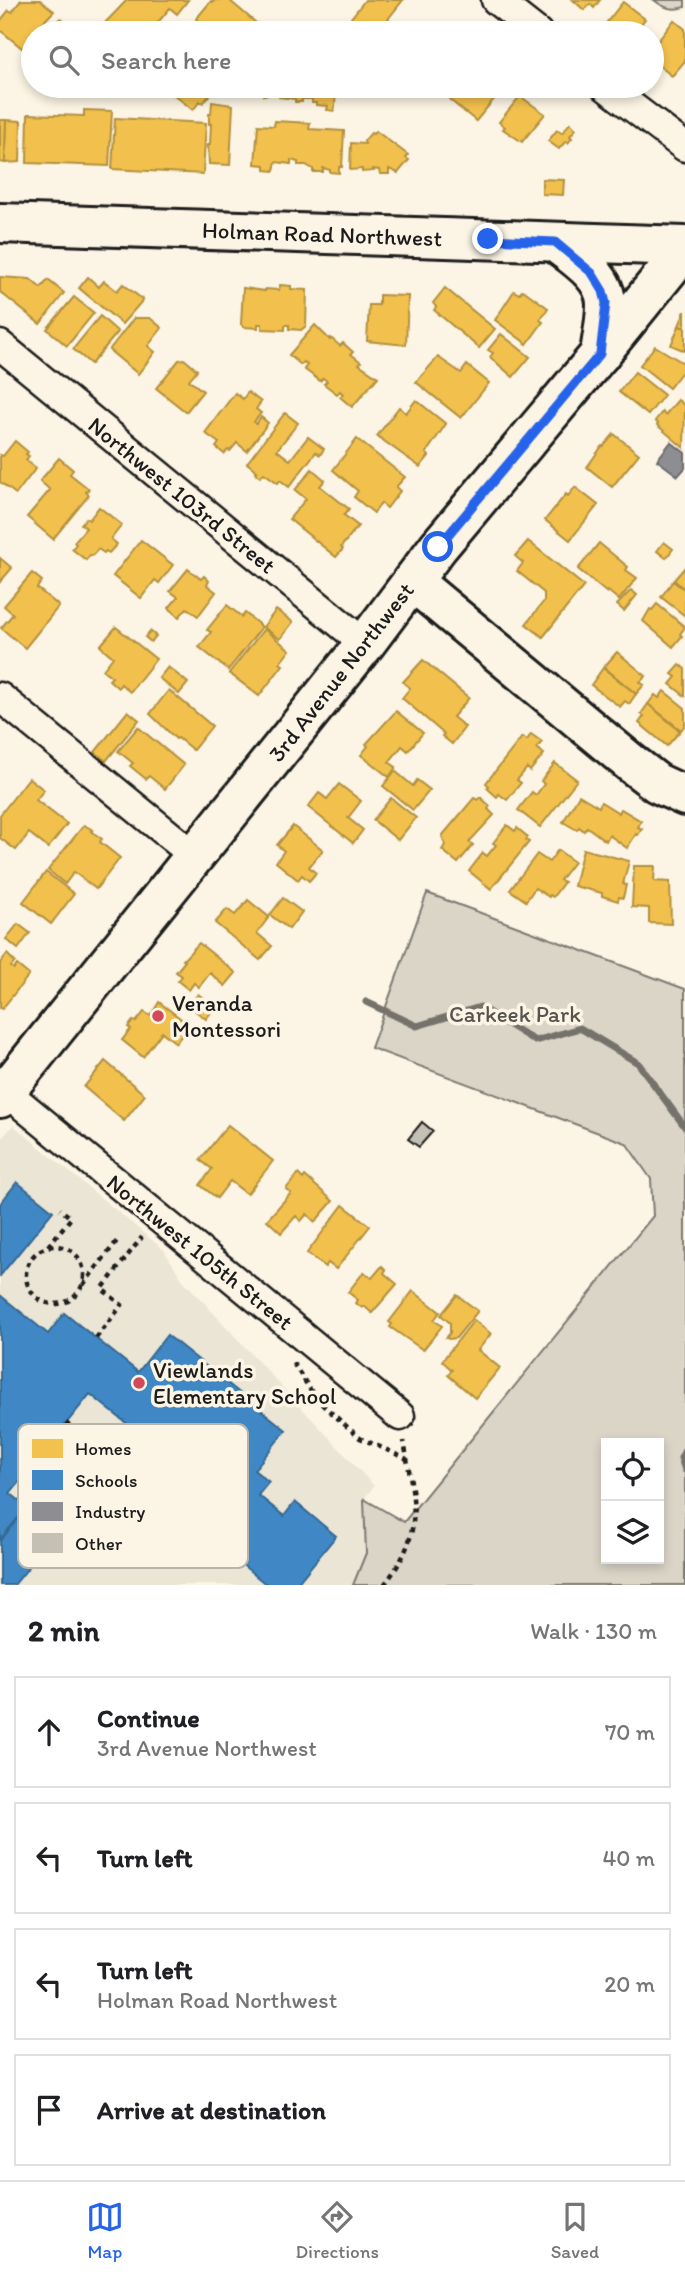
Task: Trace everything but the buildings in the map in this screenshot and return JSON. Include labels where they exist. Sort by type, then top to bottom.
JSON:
[{"type":"main road","name":"Holman Road Northwest","points":[[0,223],[685,247]]},
{"type":"main road","points":[[555,242],[592,273],[603,291],[606,303],[600,354]]},
{"type":"main road","name":"3rd Avenue Northwest","points":[[2,1092],[196,857],[365,644],[438,547],[600,354],[685,247]]},
{"type":"main road","points":[[412,582],[639,770],[657,783],[685,796]]},
{"type":"street","points":[[496,0],[523,21]]},
{"type":"street","points":[[622,98],[685,147]]},
{"type":"street","name":"Northwest 103rd Street","points":[[0,345],[365,644]]},
{"type":"street","points":[[0,697],[196,857]]},
{"type":"street","name":"Northwest 105th Street","points":[[2,1092],[400,1416]]},
{"type":"path","points":[[47,1247],[71,1218],[60,1209]]},
{"type":"path","points":[[96,1338],[122,1305],[102,1289],[158,1217]]},
{"type":"path","points":[[81,1289],[84,1280],[80,1261],[66,1248],[57,1246],[39,1250],[27,1265],[27,1284],[38,1299],[57,1304],[66,1302],[81,1289],[117,1241]]},
{"type":"path","points":[[384,1585],[400,1564],[412,1534],[414,1499],[400,1416]]},
{"type":"shaded area","name":"Viewlands Elementary School","points":[[13,1125],[164,1250],[182,1279],[374,1486],[364,1499],[366,1553],[353,1585],[0,1585],[0,1141]]},
{"type":"green space","points":[[654,0],[685,0],[685,7],[669,8]]},
{"type":"green space","name":"Carkeek Park","points":[[427,893],[685,989],[685,1585],[353,1585],[366,1553],[364,1499],[404,1522],[653,1216],[651,1179],[626,1143],[371,1048]]},
{"type":"waterway","points":[[366,1002],[417,1026],[480,1007],[535,1041],[580,1028],[638,1063],[685,1127]]},
{"type":"waterway","points":[[685,1450],[681,1458],[685,1470]]},
{"type":"place","name":"Veranda Montessori","points":[[158,1016]]},
{"type":"place","name":"Viewlands Elementary School","points":[[139,1383]]},
{"type":"route","points":[[438,547],[600,354],[606,303],[603,291],[592,273],[555,242],[488,239]]}]
